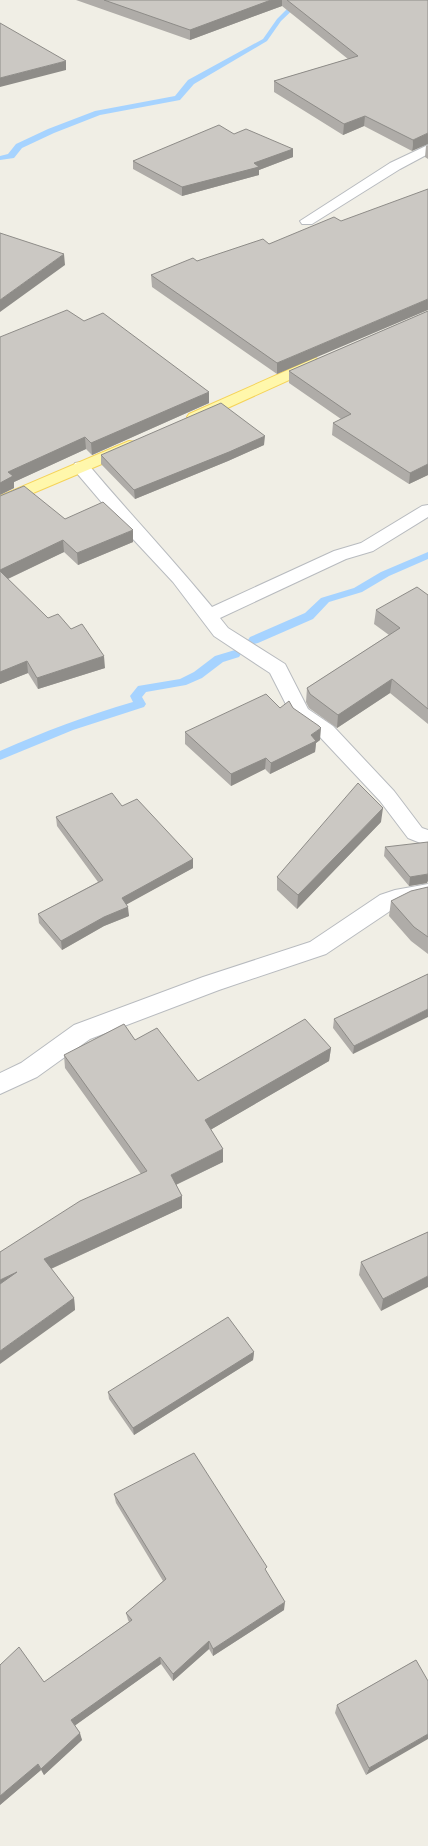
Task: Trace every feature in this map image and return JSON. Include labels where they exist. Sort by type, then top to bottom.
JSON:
[{"type":"main road","points":[[182,422],[327,358]]},
{"type":"main road","points":[[0,502],[146,438]]},
{"type":"street","points":[[307,221],[395,166],[428,149]]},
{"type":"street","points":[[81,467],[138,534],[179,578],[224,634],[278,669],[300,713],[326,731],[387,796],[415,833],[428,838]]},
{"type":"street","points":[[209,616],[334,558],[367,546],[428,510]]},
{"type":"street","points":[[0,1084],[29,1070],[82,1032],[211,983],[318,948],[388,901],[395,898],[428,892]]},
{"type":"building","points":[[104,0],[271,0],[190,30]]},
{"type":"building","points":[[287,0],[428,0],[428,133],[413,140],[365,116],[344,124],[274,81],[358,56]]},
{"type":"building","points":[[0,23],[66,61],[0,78]]},
{"type":"building","points":[[219,125],[234,134],[246,129],[293,149],[254,163],[259,167],[182,187],[133,161]]},
{"type":"building","points":[[428,189],[428,299],[277,363],[151,275],[193,258],[197,261],[263,239],[269,244],[334,217],[341,221]]},
{"type":"building","points":[[0,233],[64,254],[0,300]]},
{"type":"building","points":[[67,310],[84,321],[103,313],[209,392],[91,443],[85,437],[8,472],[13,476],[0,483],[0,337]]},
{"type":"building","points":[[428,311],[428,464],[410,473],[333,423],[351,414],[289,371]]},
{"type":"building","points":[[221,403],[265,436],[134,490],[101,455]]},
{"type":"building","points":[[24,486],[65,519],[103,502],[133,530],[77,553],[63,540],[0,570],[0,496]]},
{"type":"building","points":[[0,571],[48,618],[58,614],[71,629],[82,624],[104,656],[37,678],[27,661],[0,672]]},
{"type":"building","points":[[417,587],[428,595],[428,709],[392,679],[338,715],[310,694],[307,688],[400,628],[376,610]]},
{"type":"building","points":[[266,694],[280,708],[289,701],[293,708],[319,726],[321,728],[311,735],[316,741],[271,763],[266,758],[231,774],[185,732]]},
{"type":"building","points":[[358,783],[383,808],[298,895],[277,877]]},
{"type":"building","points":[[112,793],[122,806],[137,799],[193,859],[122,898],[128,907],[104,917],[61,941],[38,914],[103,880],[56,817]]},
{"type":"building","points":[[428,842],[428,874],[410,877],[385,847]]},
{"type":"building","points":[[428,887],[428,937],[414,927],[391,901],[411,891]]},
{"type":"building","points":[[428,974],[428,1009],[354,1046],[334,1019]]},
{"type":"building","points":[[305,1019],[331,1048],[205,1120],[223,1149],[171,1175],[182,1196],[44,1259],[74,1298],[0,1351],[0,1284],[17,1272],[0,1280],[0,1252],[80,1201],[147,1171],[64,1055],[124,1024],[135,1040],[157,1028],[198,1081]]},
{"type":"building","points":[[428,1232],[428,1276],[383,1299],[361,1262]]},
{"type":"building","points":[[228,1317],[254,1352],[133,1428],[108,1392]]},
{"type":"building","points":[[194,1453],[267,1567],[265,1569],[285,1602],[213,1649],[209,1641],[173,1674],[160,1657],[71,1720],[80,1733],[41,1769],[38,1764],[0,1796],[0,1665],[19,1647],[44,1682],[132,1620],[126,1613],[166,1579],[114,1494]]},
{"type":"building","points":[[416,1660],[428,1681],[428,1734],[369,1768],[337,1705]]},
{"type":"waterway","points":[[0,158],[11,156],[19,146],[51,131],[98,113],[177,98],[191,82],[265,40],[279,20],[300,0]]},
{"type":"waterway","points":[[254,640],[309,616],[325,600],[358,590],[385,574],[428,555]]},
{"type":"waterway","points":[[0,756],[69,727],[140,704],[136,696],[142,689],[182,682],[198,675],[219,659],[235,654]]}]
